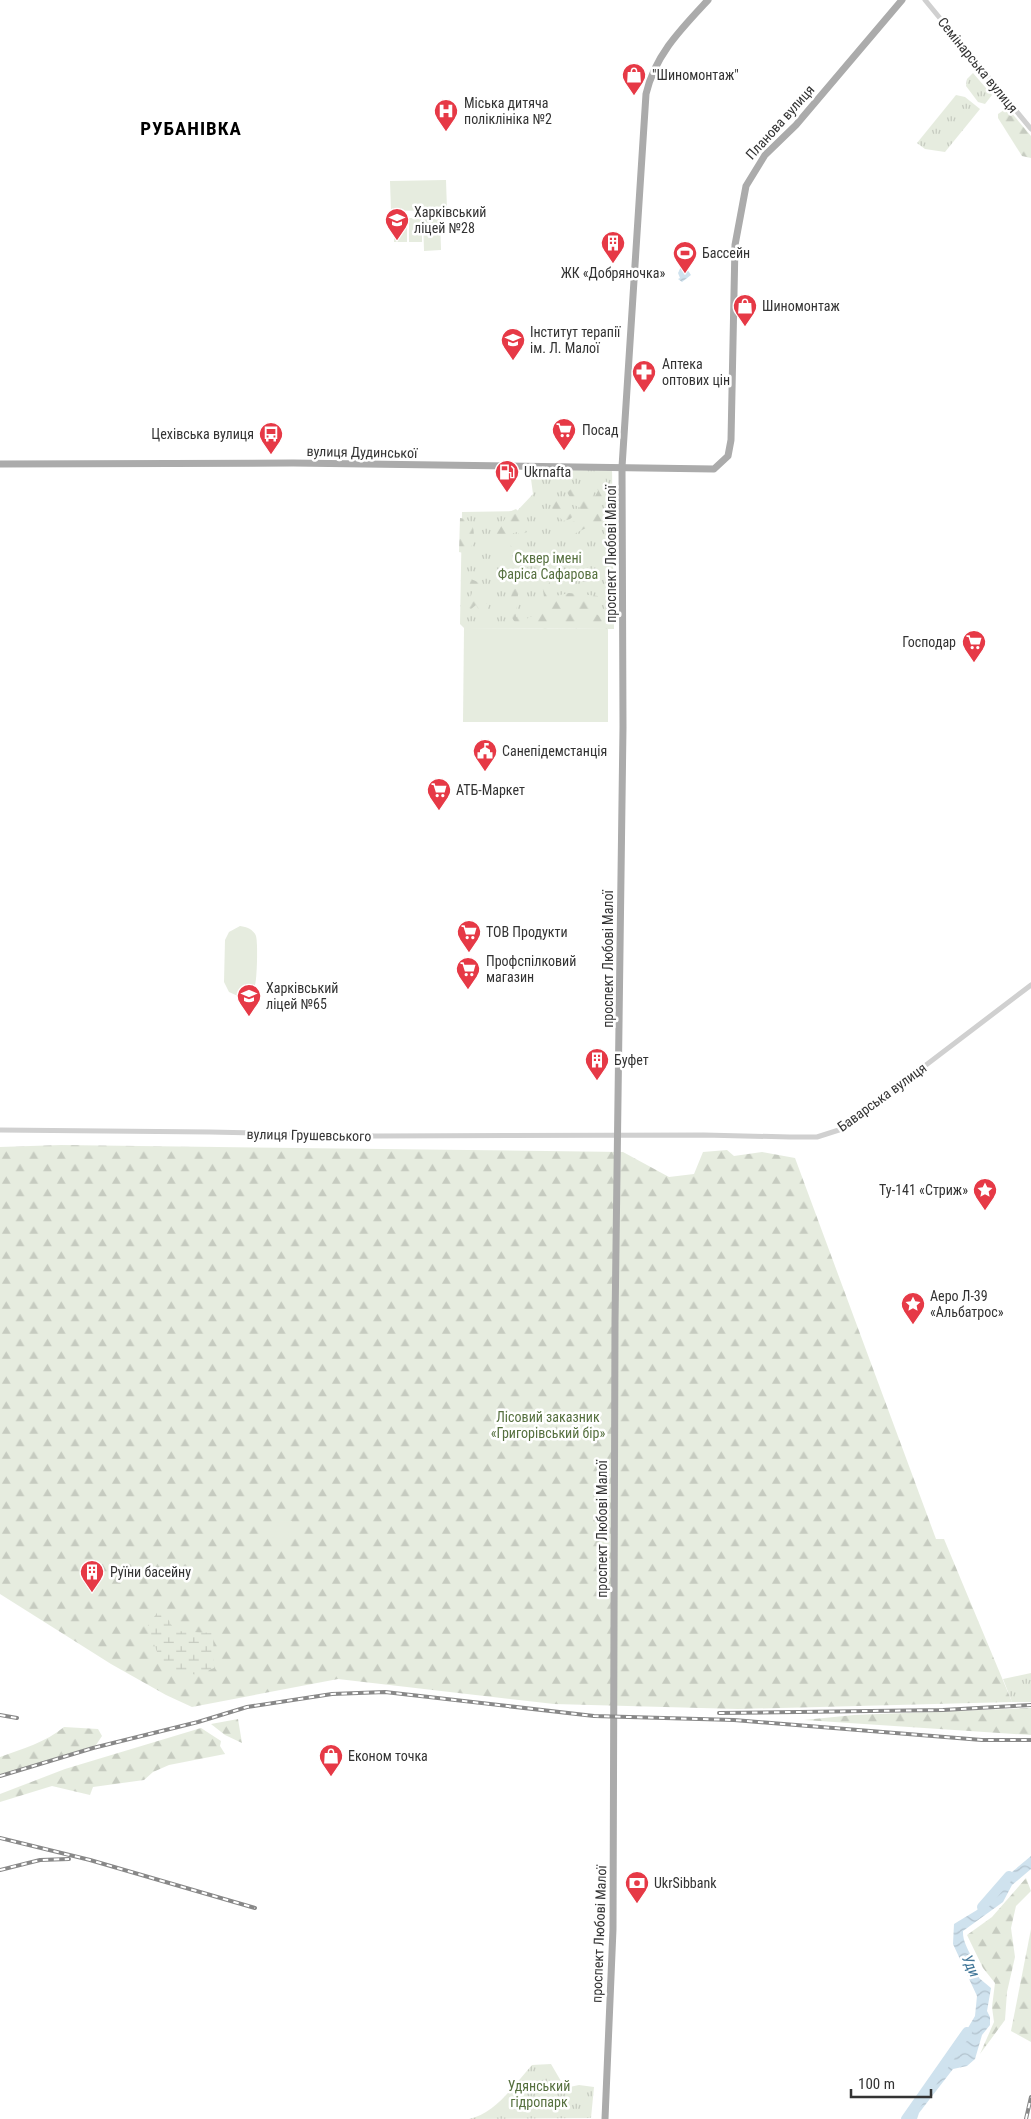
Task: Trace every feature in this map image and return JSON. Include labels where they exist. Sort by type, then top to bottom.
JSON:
[{"type":"main road","name":"проспект Любові Малої","points":[[605,2119],[613,1930],[614,1510],[624,727],[622,467],[646,94],[654,67],[664,50],[708,0]]},
{"type":"main road","name":"Планова вулиця","points":[[722,464],[728,456],[731,440],[735,245],[746,186],[765,155],[796,125],[902,0]]},
{"type":"main road","name":"вулиця Дудинської","points":[[0,464],[293,463],[622,467],[707,470],[714,469],[722,464]]},
{"type":"street","name":"Семінарська вулиця","points":[[925,0],[1031,129]]},
{"type":"street","name":"Баварська вулиця","points":[[618,1136],[817,1137],[832,1133],[865,1112],[1031,985]]},
{"type":"street","name":"вулиця Грушевського","points":[[0,1130],[375,1136],[618,1136]]},
{"type":"green space","points":[[973,73],[992,95],[985,104],[978,102],[966,86],[967,79]]},
{"type":"green space","points":[[956,95],[965,97],[980,109],[945,152],[925,149],[917,143]]},
{"type":"green space","points":[[1004,110],[1010,111],[1031,136],[1031,158],[1022,156],[998,118],[998,114]]},
{"type":"green space","points":[[446,180],[447,210],[391,211],[390,181]]},
{"type":"green space","points":[[440,216],[441,250],[424,251],[423,217]]},
{"type":"green space","points":[[407,218],[407,242],[394,242],[394,219]]},
{"type":"green space","points":[[409,218],[422,218],[422,242],[409,242]]},
{"type":"green space","name":"Сквер імені Фаріса Сафарова","points":[[542,465],[612,467],[614,629],[464,628],[460,624],[462,512],[517,511],[533,494],[531,479]]},
{"type":"green space","points":[[604,477],[607,486],[606,496],[598,508],[594,511],[589,511],[597,514],[602,510],[606,511],[607,528],[605,530],[588,527],[572,535],[564,527],[584,514],[579,507],[574,505],[567,492],[578,484],[592,487],[594,498],[598,491],[596,483]]},
{"type":"green space","points":[[561,498],[577,513],[570,519],[563,521],[551,507],[552,501]]},
{"type":"green space","points":[[516,509],[523,516],[520,521],[527,532],[520,535],[517,532],[509,535],[512,539],[510,545],[512,547],[501,550],[491,544],[494,529],[499,529],[509,512]]},
{"type":"green space","points":[[460,518],[466,519],[473,527],[474,538],[468,554],[459,552]]},
{"type":"green space","points":[[604,546],[607,547],[607,552],[605,558],[600,563],[591,559]]},
{"type":"green space","points":[[544,566],[550,582],[546,587],[551,597],[569,593],[598,596],[598,609],[595,613],[604,619],[601,623],[590,626],[558,627],[554,624],[545,629],[526,622],[515,622],[510,609],[513,584],[510,581],[514,578],[525,580],[518,595],[516,617],[520,615],[526,619],[538,613],[544,597],[540,569]]},
{"type":"green space","points":[[588,567],[599,572],[599,577],[586,582],[576,580],[575,576]]},
{"type":"green space","points":[[471,579],[480,583],[482,598],[489,605],[487,610],[480,612],[476,605],[471,609],[467,607],[473,590],[469,586]]},
{"type":"green space","points":[[464,628],[608,629],[608,722],[463,722]]},
{"type":"green space","points":[[240,926],[250,929],[255,934],[257,953],[255,985],[249,993],[240,997],[229,992],[224,982],[225,940],[229,932]]},
{"type":"green space","name":"Лісовий заказник «Григорівський бір»","points":[[61,1145],[623,1152],[669,1177],[694,1174],[703,1152],[727,1150],[734,1156],[762,1152],[795,1158],[936,1539],[944,1539],[1012,1702],[738,1709],[554,1704],[338,1679],[192,1707],[166,1695],[111,1664],[0,1594],[0,1147]]},
{"type":"green space","points":[[279,1520],[292,1521],[285,1547],[271,1544]]},
{"type":"green space","points":[[161,1607],[175,1631],[213,1633],[214,1668],[198,1675],[164,1669],[147,1627]]},
{"type":"green space","points":[[1031,1673],[1031,1702],[1012,1702],[1003,1679]]},
{"type":"green space","points":[[1031,1708],[1031,1735],[804,1720],[854,1715]]},
{"type":"green space","points":[[238,1719],[242,1743],[225,1735],[211,1724]]},
{"type":"green space","points":[[64,1727],[98,1729],[102,1736],[96,1745],[0,1776],[0,1757],[42,1741]]},
{"type":"green space","points":[[201,1728],[221,1741],[220,1746],[225,1754],[169,1765],[153,1772],[144,1780],[93,1787],[90,1795],[52,1786],[0,1802],[0,1794],[65,1769]]},
{"type":"green space","points":[[1026,1878],[1031,1891],[1016,1906],[1011,1928],[1015,1957],[1007,1992],[1005,2020],[980,2054],[994,2022],[992,2007],[995,1983],[983,1968],[967,1935],[992,1917]]},
{"type":"green space","points":[[1031,1929],[1031,2042],[1011,2031]]},
{"type":"green space","name":"Удянський гідропарк","points":[[551,2064],[565,2088],[579,2085],[594,2087],[591,2118],[469,2119],[479,2116],[496,2105],[532,2065]]},
{"type":"water","name":"Бассейн","points":[[681,267],[687,269],[691,275],[682,282],[678,279],[680,278],[678,273]]},
{"type":"water","points":[[1031,1856],[1031,1869],[1012,1885],[1003,1902],[963,1931],[965,1944],[977,1968],[979,1978],[991,1988],[987,2011],[990,2017],[990,2025],[982,2035],[975,2059],[967,2066],[953,2069],[919,2113],[917,2119],[906,2119],[919,2106],[975,2016],[977,1996],[953,1944],[954,1924],[977,1910],[991,1897],[1006,1877]]},
{"type":"waterway","name":"Уди","points":[[982,1907],[1009,1876]]},
{"type":"waterway","name":"Уди","points":[[906,2119],[967,2032]]},
{"type":"railway","points":[[0,1776],[93,1748],[198,1722],[247,1707],[332,1694],[385,1692],[594,1716],[734,1720],[982,1740],[1031,1740]]},
{"type":"railway","points":[[719,1713],[943,1710],[1031,1705]]},
{"type":"railway","points":[[0,1715],[17,1718]]},
{"type":"railway","points":[[0,1838],[90,1860],[255,1908]]},
{"type":"railway","points":[[0,1870],[40,1860],[69,1859]]},
{"type":"railway","points":[[1026,2119],[1031,2097]]},
{"type":"place","name":"\"Шиномонтаж\"","points":[[634,96]]},
{"type":"place","name":"Міська дитяча поліклініка №2","points":[[446,132]]},
{"type":"place","name":"Харківський ліцей №28","points":[[397,241]]},
{"type":"place","name":"ЖК «Добряночка»","points":[[613,264]]},
{"type":"place","name":"Бассейн","points":[[685,274]]},
{"type":"place","name":"Шиномонтаж","points":[[745,327]]},
{"type":"place","name":"Інститут терапії ім. Л. Малої","points":[[513,361]]},
{"type":"place","name":"Аптека оптових цін","points":[[644,393]]},
{"type":"place","name":"Посад","points":[[564,451]]},
{"type":"place","name":"Цехівська вулиця","points":[[271,455]]},
{"type":"place","name":"Ukrnafta","points":[[507,493]]},
{"type":"place","name":"Господар","points":[[974,663]]},
{"type":"place","name":"Санепідемстанція","points":[[485,772]]},
{"type":"place","name":"АТБ-Маркет","points":[[439,811]]},
{"type":"place","name":"ТОВ Продукти","points":[[469,953]]},
{"type":"place","name":"Профспілковий магазин","points":[[468,990]]},
{"type":"place","name":"Харківський ліцей №65","points":[[249,1017]]},
{"type":"place","name":"Буфет","points":[[597,1081]]},
{"type":"place","name":"Ту-141 «Стриж»","points":[[985,1211]]},
{"type":"place","name":"Аеро Л-39 «Альбатрос»","points":[[913,1325]]},
{"type":"place","name":"Руїни басейну","points":[[92,1593]]},
{"type":"place","name":"Економ точка","points":[[331,1777]]},
{"type":"place","name":"UkrSibbank","points":[[637,1904]]},
{"type":"district","name":"РУБАНІВКА","points":[[191,128]]}]
